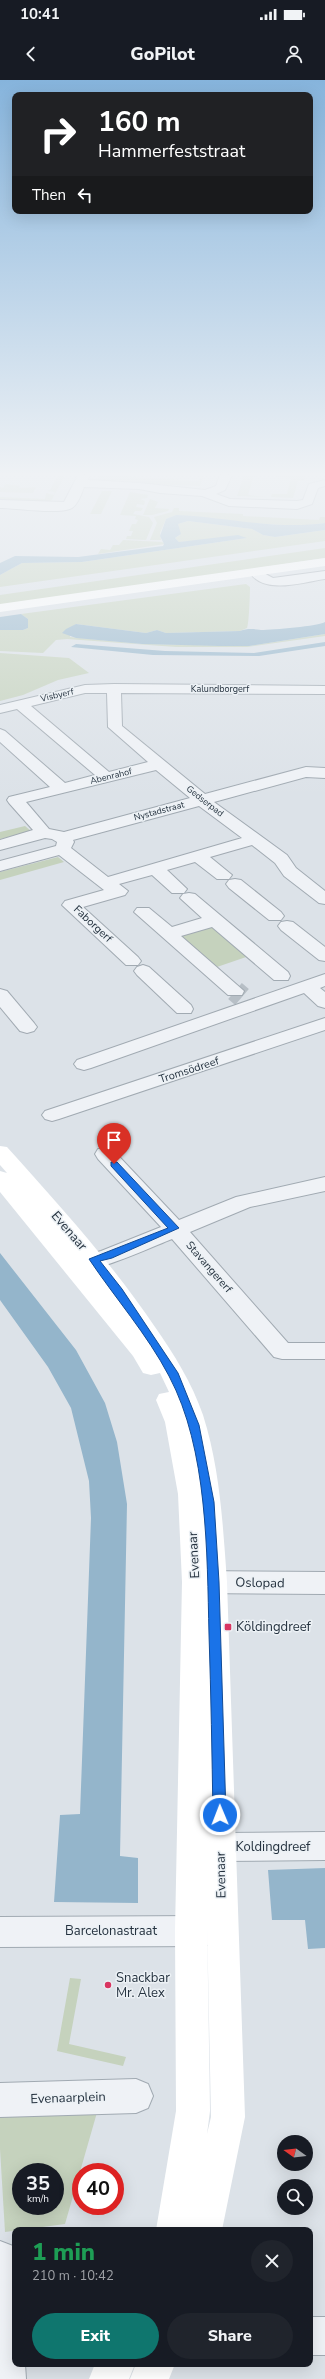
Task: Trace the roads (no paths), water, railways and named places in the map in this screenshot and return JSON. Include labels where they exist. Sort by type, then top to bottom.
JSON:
[{"type":"street","points":[[0,608],[190,582]]},
{"type":"street","points":[[0,612],[107,594]]},
{"type":"street","name":"Kalundborgerf","points":[[114,688],[325,690]]},
{"type":"street","name":"Visbyerf","points":[[0,709],[85,689],[114,688]]},
{"type":"street","name":"Gedserpad","points":[[114,688],[115,727],[202,800],[281,859],[290,872],[325,899]]},
{"type":"street","points":[[19,704],[106,778]]},
{"type":"street","points":[[0,734],[62,789]]},
{"type":"street","name":"Abenrahof","points":[[15,800],[160,764]]},
{"type":"street","name":"Nystadstraat","points":[[0,866],[63,843],[202,800],[306,772],[325,772]]},
{"type":"street","points":[[0,793],[7,791],[44,833]]},
{"type":"street","name":"Nystadstraat","points":[[0,845],[44,833],[63,843]]},
{"type":"street","name":"Faborgerf","points":[[191,1015],[71,905],[154,868],[255,839]]},
{"type":"street","points":[[63,843],[112,887],[140,909],[243,998]]},
{"type":"street","points":[[198,856],[325,956]]},
{"type":"street","points":[[154,868],[215,920],[294,983],[325,1002]]},
{"type":"street","points":[[168,934],[215,920]]},
{"type":"street","points":[[84,1064],[191,1015],[294,983],[325,980]]},
{"type":"street","points":[[0,995],[27,1027]]},
{"type":"street","name":"Tromsödreef","points":[[52,1115],[325,1024]]},
{"type":"street","name":"Evenaar","points":[[0,1152],[92,1260],[160,1382],[177,1422],[191,1494],[204,1582],[220,1847],[228,2117],[205,2227]]},
{"type":"street","name":"Stavangererf","points":[[105,1154],[174,1228],[282,1351],[325,1351]]},
{"type":"street","name":"Evenaar","points":[[0,1178],[92,1260]]},
{"type":"street","points":[[92,1260],[244,1202],[325,1184]]},
{"type":"street","name":"Evenaar","points":[[175,2227],[193,2111],[191,1931],[204,1582]]},
{"type":"street","name":"Oslopad","points":[[204,1582],[257,1584],[325,1583]]},
{"type":"street","name":"Koldingdreef","points":[[220,1847],[325,1846]]},
{"type":"street","name":"Barcelonastraat","points":[[0,1932],[222,1931]]},
{"type":"street","name":"Evenaarplein","points":[[0,2100],[136,2096]]},
{"type":"street","points":[[0,2259],[7,2379]]},
{"type":"street","points":[[313,2336],[325,2336]]},
{"type":"street","points":[[108,2379],[114,2367]]},
{"type":"street","points":[[149,2379],[155,2367]]},
{"type":"water","points":[[21,614],[28,619],[28,628],[23,630],[0,630],[0,617]]},
{"type":"water","points":[[325,622],[325,634],[249,646],[142,644],[76,638],[62,633],[66,629],[76,624],[146,633],[157,630],[166,633],[240,631],[246,629],[261,630],[305,626]]},
{"type":"water","points":[[325,642],[325,646],[259,656],[153,655],[71,647],[76,644],[165,651],[254,653]]},
{"type":"water","points":[[0,1253],[76,1350],[105,1403],[117,1442],[127,1504],[120,1856],[138,1858],[138,1903],[54,1902],[60,1815],[80,1814],[91,1518],[89,1481],[71,1408],[48,1367],[0,1300]]},
{"type":"water","points":[[325,1868],[325,1948],[308,1949],[305,1920],[272,1920],[268,1870]]},
{"type":"tunnel","points":[[235,991],[242,997]]},
{"type":"place","name":"Köldingdreef","points":[[228,1627]]},
{"type":"place","name":"Snackbar Mr. Alex","points":[[108,1985]]}]
